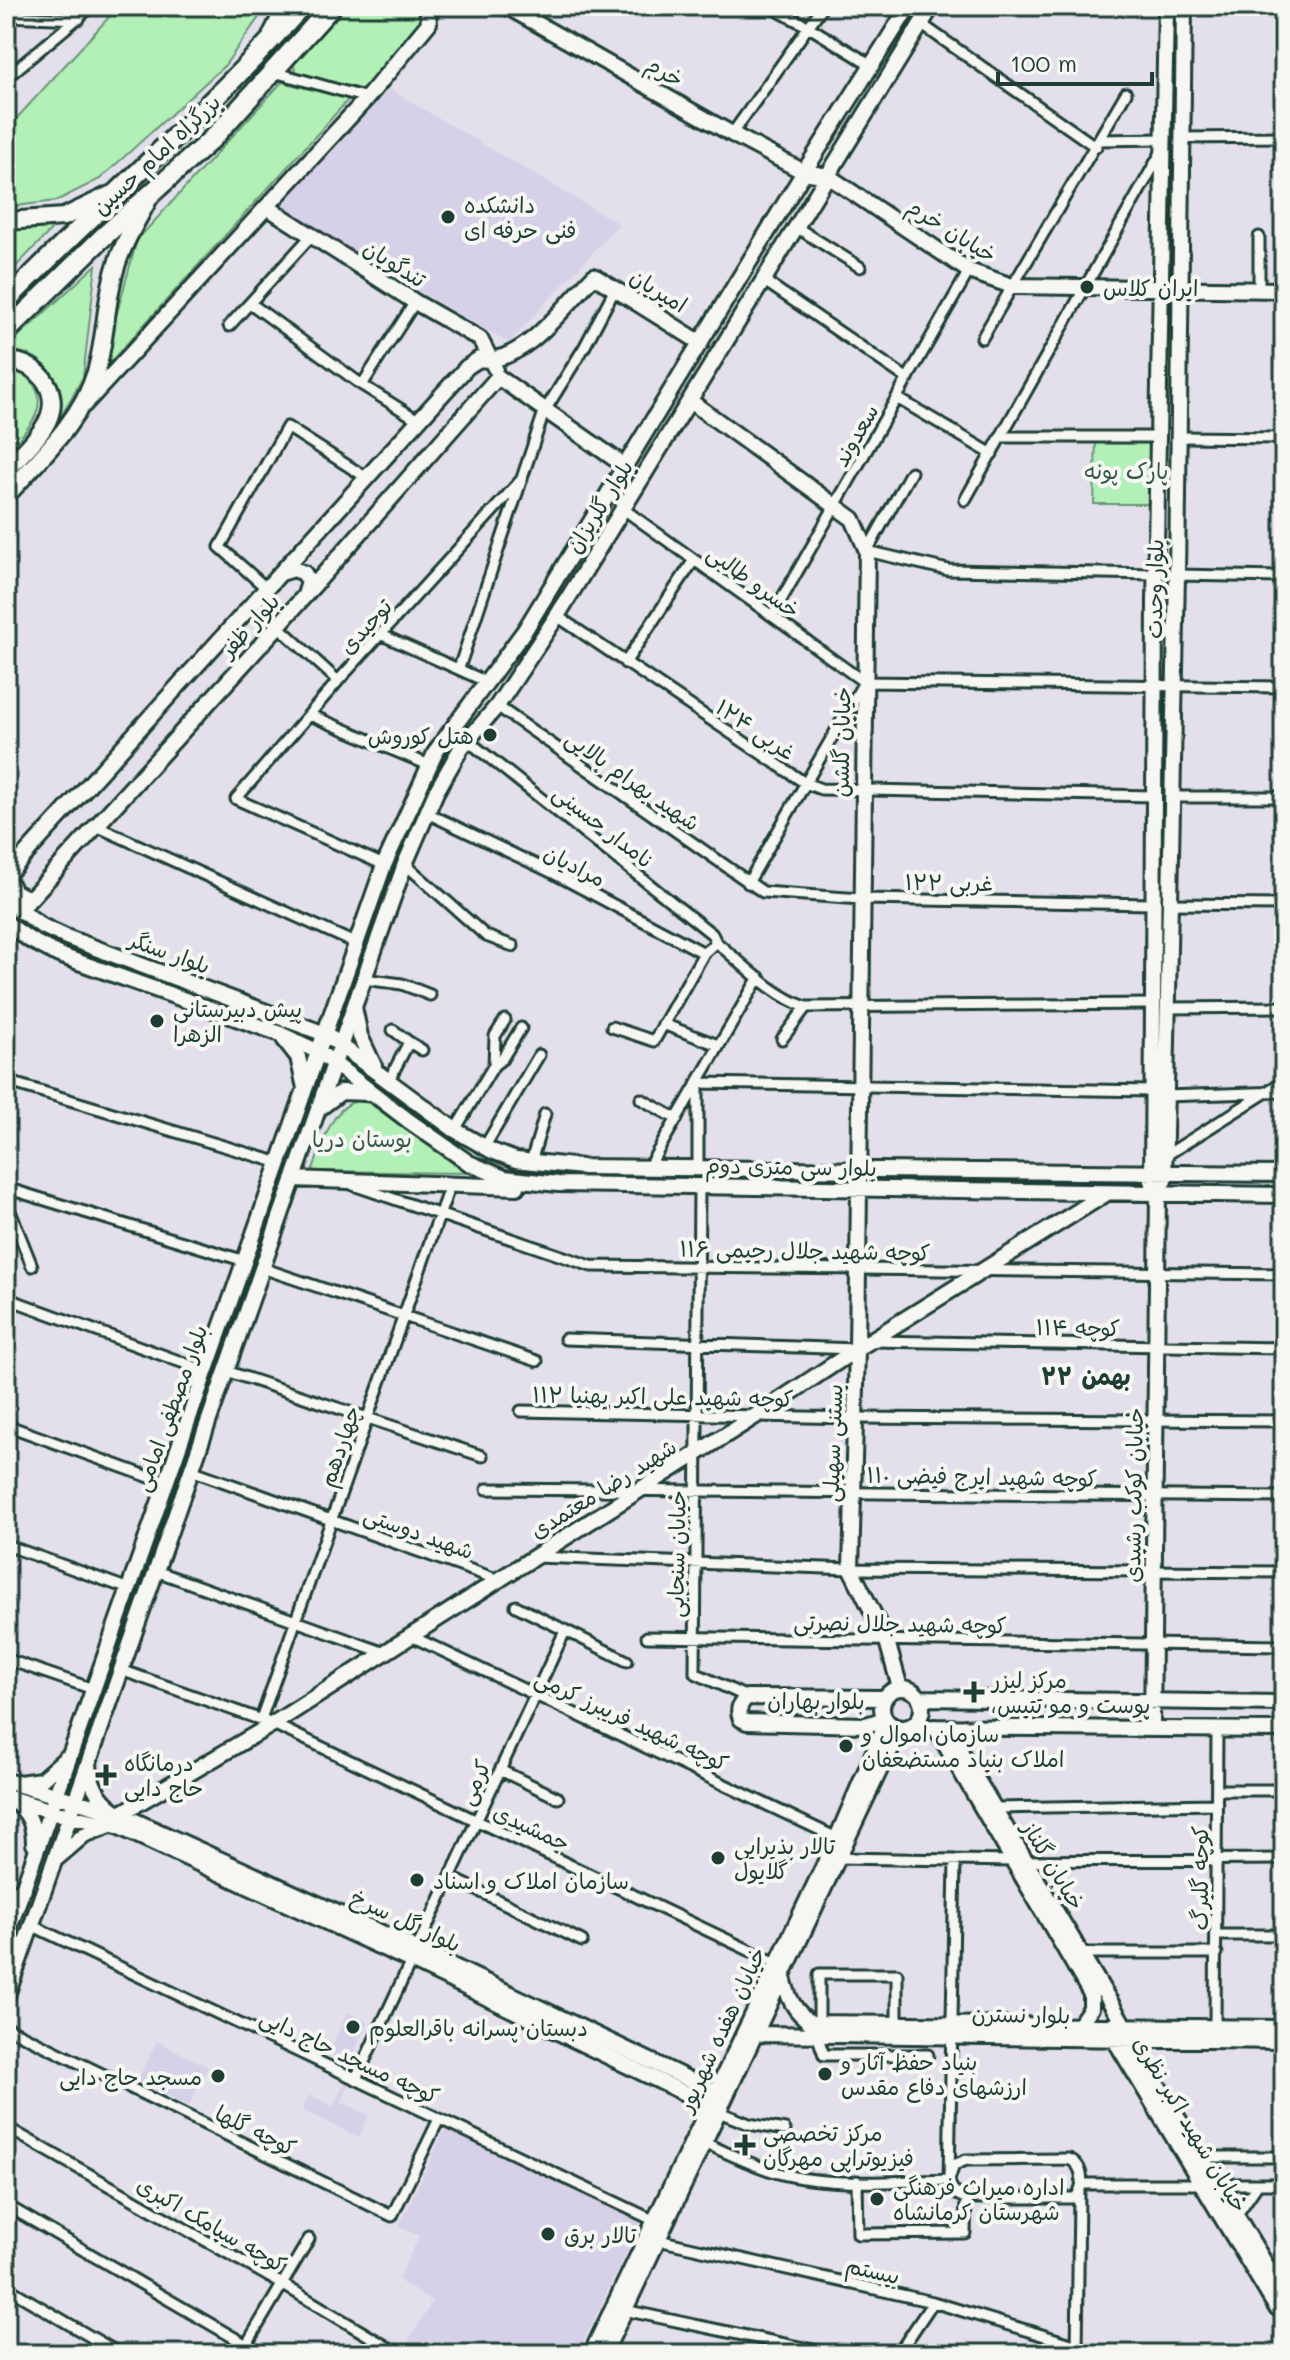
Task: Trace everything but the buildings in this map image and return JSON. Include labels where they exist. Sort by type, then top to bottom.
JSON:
[{"type":"highway","name":"بزرگراه امام حسین","points":[[6,301],[84,223],[187,128],[302,6]]},
{"type":"highway","name":"بزرگراه امام حسین","points":[[6,332],[213,138],[332,6]]},
{"type":"main road","points":[[6,221],[64,217],[122,189]]},
{"type":"main road","points":[[6,496],[73,417],[95,374],[114,271],[122,249],[153,192]]},
{"type":"main road","points":[[6,361],[36,369],[48,388],[51,409],[44,428],[6,470]]},
{"type":"street","points":[[6,78],[92,6]]},
{"type":"street","points":[[269,43],[285,6]]},
{"type":"street","points":[[73,417],[367,98],[429,23],[427,6]]},
{"type":"street","name":"خرم","points":[[506,6],[534,12],[732,134],[804,172],[828,176]]},
{"type":"street","points":[[769,6],[873,66]]},
{"type":"street","points":[[732,134],[823,6]]},
{"type":"street","name":"بلوار گلریزان","points":[[325,1034],[384,865],[436,751],[525,630],[804,172],[909,6]]},
{"type":"street","name":"بلوار گلریزان","points":[[341,1045],[405,864],[454,757],[497,706],[557,616],[932,6]]},
{"type":"street","name":"بلوار وحدت","points":[[1158,1172],[1151,1091],[1166,6]]},
{"type":"street","name":"بلوار وحدت","points":[[1158,1172],[1165,1156],[1177,575],[1184,6]]},
{"type":"street","points":[[6,16],[79,19]]},
{"type":"street","points":[[921,24],[1097,144],[1163,144],[1087,288],[965,500]]},
{"type":"street","points":[[274,72],[367,98]]},
{"type":"street","points":[[982,338],[1126,93]]},
{"type":"street","points":[[1182,138],[1284,137]]},
{"type":"street","name":"خیابان خرم","points":[[828,176],[969,271],[1012,286],[1180,290]]},
{"type":"street","name":"تندگویان","points":[[267,207],[415,302],[480,339],[493,362]]},
{"type":"street","points":[[796,227],[860,267]]},
{"type":"street","points":[[229,326],[311,236]]},
{"type":"street","points":[[1259,237],[1259,289]]},
{"type":"street","name":"سعدوند","points":[[772,616],[969,271]]},
{"type":"street","name":"امیریان","points":[[594,276],[701,343]]},
{"type":"street","name":"بلوار ظفر","points":[[6,876],[467,367],[479,359],[493,362],[528,344],[594,276]]},
{"type":"street","points":[[763,280],[908,379]]},
{"type":"street","points":[[459,668],[544,412],[585,346],[615,289]]},
{"type":"street","points":[[1180,290],[1284,290]]},
{"type":"street","points":[[362,385],[415,302]]},
{"type":"street","points":[[250,303],[362,385],[418,420]]},
{"type":"street","points":[[493,362],[498,377],[625,466]]},
{"type":"street","name":"بلوار ظفر","points":[[19,911],[278,626],[498,377]]},
{"type":"street","points":[[897,398],[992,454]]},
{"type":"street","name":"خیابان گلشن","points":[[690,401],[853,519],[867,551],[858,1189]]},
{"type":"street","points":[[266,588],[220,547],[287,427],[367,478]]},
{"type":"street","points":[[1003,437],[1158,437]]},
{"type":"street","points":[[1179,437],[1284,438]]},
{"type":"street","points":[[911,472],[867,551],[948,570],[1156,574]]},
{"type":"street","name":"توحیدی","points":[[384,865],[236,799],[338,681],[522,479]]},
{"type":"street","name":"خسرو طالبی","points":[[622,508],[864,682]]},
{"type":"street","points":[[625,663],[694,560]]},
{"type":"street","points":[[281,573],[294,569],[304,573],[309,582],[305,595]]},
{"type":"street","points":[[1177,575],[1284,577]]},
{"type":"street","name":"۱۲۴ غربی","points":[[557,616],[805,783],[821,789],[1154,796]]},
{"type":"street","points":[[278,626],[338,681]]},
{"type":"street","points":[[382,635],[487,682]]},
{"type":"street","points":[[748,883],[864,682],[1284,687]]},
{"type":"street","name":"شهید بهرام بالایی","points":[[497,706],[748,883]]},
{"type":"street","points":[[310,715],[429,765]]},
{"type":"street","name":"نامدار حسینی","points":[[467,740],[712,934],[716,942],[759,977],[796,1004],[806,1007]]},
{"type":"street","points":[[1172,797],[1284,797]]},
{"type":"street","name":"مرادیان","points":[[427,813],[555,874],[704,953]]},
{"type":"street","points":[[96,826],[357,944]]},
{"type":"street","points":[[405,864],[486,936],[513,946]]},
{"type":"street","points":[[6,876],[14,892],[30,899]]},
{"type":"street","name":"۱۲۲ غربی","points":[[748,883],[763,892],[861,899],[1153,904]]},
{"type":"street","name":"بلوار سنگر","points":[[6,900],[19,911],[66,937],[300,1023],[341,1045]]},
{"type":"street","points":[[1170,904],[1284,905]]},
{"type":"street","name":"بلوار سنگر","points":[[6,923],[59,955],[278,1033],[319,1052],[334,1064]]},
{"type":"street","points":[[612,1027],[654,1041],[704,953],[716,942]]},
{"type":"street","points":[[648,1168],[759,977]]},
{"type":"street","points":[[364,979],[402,984],[430,995]]},
{"type":"street","points":[[782,1039],[806,1007],[1152,1004]]},
{"type":"street","points":[[354,1007],[360,1036],[384,1077],[409,1042]]},
{"type":"street","points":[[1168,1008],[1284,1007]]},
{"type":"street","points":[[300,1023],[334,1012]]},
{"type":"street","points":[[494,1065],[495,1036],[505,1020]]},
{"type":"street","points":[[663,1024],[718,1045]]},
{"type":"street","points":[[455,1130],[494,1065],[502,1059],[521,1028]]},
{"type":"street","points":[[393,1030],[422,1050]]},
{"type":"street","points":[[278,1033],[298,1057],[305,1093]]},
{"type":"street","name":"بلوار مصطفی امامی","points":[[6,1936],[325,1034]]},
{"type":"street","name":"بلوار مصطفی امامی","points":[[68,1816],[341,1045]]},
{"type":"street","name":"بلوار سی متری دوم","points":[[341,1045],[455,1130],[516,1160],[582,1167],[1284,1174]]},
{"type":"street","points":[[485,1146],[539,1055]]},
{"type":"street","name":"بلوار سی متری دوم","points":[[334,1064],[469,1163],[504,1178],[533,1182],[1284,1195]]},
{"type":"street","points":[[6,1081],[280,1163]]},
{"type":"street","points":[[1165,1156],[1284,1081]]},
{"type":"street","points":[[698,1083],[1151,1091]]},
{"type":"street","points":[[698,1083],[698,1168]]},
{"type":"street","points":[[317,1111],[341,1092],[364,1092],[376,1096]]},
{"type":"street","points":[[1166,1096],[1284,1092]]},
{"type":"street","points":[[641,1099],[677,1119]]},
{"type":"street","points":[[531,1162],[545,1114]]},
{"type":"street","name":"خیابان کوکب رشیدی","points":[[1152,1728],[1158,1172]]},
{"type":"street","points":[[293,1179],[521,1187],[533,1182]]},
{"type":"street","name":"کوچه شهید جلال رحیمی ۱۱۶","points":[[340,1180],[591,1266],[1284,1274]]},
{"type":"street","name":"چهاردهم","points":[[267,1722],[296,1620],[450,1185]]},
{"type":"street","name":"خیابان سنجابی","points":[[699,1187],[695,1673],[747,1697]]},
{"type":"street","points":[[6,1188],[245,1261]]},
{"type":"street","name":"بستنی سهیلی","points":[[858,1189],[851,1569],[893,1655],[900,1688]]},
{"type":"street","name":"شهید رضا معتمدی","points":[[53,1863],[84,1835],[118,1820],[267,1722],[385,1653],[857,1349],[1107,1193]]},
{"type":"street","points":[[6,1201],[32,1266]]},
{"type":"street","points":[[262,1268],[537,1361]]},
{"type":"street","points":[[6,1298],[206,1371]]},
{"type":"street","points":[[565,1339],[857,1349]]},
{"type":"street","name":"کوچه ۱۱۴","points":[[872,1341],[1284,1348]]},
{"type":"street","points":[[226,1371],[482,1456]]},
{"type":"street","name":"کوچه شهید علی اکبر بهنیا ۱۱۲","points":[[521,1411],[854,1418],[1284,1421]]},
{"type":"street","points":[[6,1425],[166,1483]]},
{"type":"street","name":"شهید دوستی","points":[[191,1470],[499,1580]]},
{"type":"street","name":"کوچه شهید ایرج فیضی ۱۱۰","points":[[487,1489],[1284,1497]]},
{"type":"street","points":[[6,1545],[129,1589]]},
{"type":"street","points":[[536,1557],[851,1569],[1284,1572]]},
{"type":"street","points":[[156,1571],[385,1653]]},
{"type":"street","points":[[516,1606],[627,1661]]},
{"type":"street","name":"کرمی","points":[[356,2079],[565,1631]]},
{"type":"street","name":"کوچه شهید فریبرز کرمی","points":[[411,1636],[837,1838]]},
{"type":"street","name":"کوچه شهید جلال نصرتی","points":[[647,1637],[1284,1646]]},
{"type":"street","points":[[6,1659],[93,1689]]},
{"type":"street","name":"جمشیدی","points":[[121,1670],[267,1722],[776,1963]]},
{"type":"street","points":[[906,1727],[915,1723],[922,1712],[920,1698],[911,1690],[900,1688],[884,1698],[882,1711],[886,1720],[906,1727],[1284,1730]]},
{"type":"street","name":"بلوار بهاران","points":[[884,1698],[747,1697],[739,1710],[741,1719],[747,1722],[866,1725],[886,1720]]},
{"type":"street","points":[[920,1698],[1284,1703]]},
{"type":"street","name":"خیابان هفده شهریور","points":[[591,2354],[653,2220],[714,2103],[776,1963],[837,1838],[886,1720]]},
{"type":"street","name":"خیابان هفده شهریور","points":[[604,2354],[705,2143],[714,2103],[757,2034],[882,1765],[906,1727]]},
{"type":"street","name":"خیابان گلناز","points":[[935,1727],[994,1808],[1019,1861],[1081,1953],[1122,2033]]},
{"type":"street","name":"خیابان گلناز","points":[[965,1727],[958,1734],[958,1744],[969,1776],[1091,1994],[1091,2008],[1079,2025]]},
{"type":"street","name":"کوچه گلبرگ","points":[[1215,2027],[1217,1729]]},
{"type":"street","points":[[6,1781],[30,1783],[41,1780],[71,1752]]},
{"type":"street","points":[[89,1757],[90,1775],[96,1791],[118,1820]]},
{"type":"street","points":[[500,1770],[558,1798]]},
{"type":"street","points":[[6,1781],[52,1803]]},
{"type":"street","points":[[1217,1790],[1284,1790]]},
{"type":"street","points":[[6,1797],[52,1803]]},
{"type":"street","points":[[6,1797],[22,1807],[32,1822],[34,1857]]},
{"type":"street","name":"بلوار گل سرخ","points":[[52,1803],[73,1801],[244,1876],[562,2026],[714,2103]]},
{"type":"street","name":"بلوار گل سرخ","points":[[52,1803],[68,1816],[118,1820]]},
{"type":"street","points":[[994,1808],[1217,1804]]},
{"type":"street","points":[[6,1998],[68,1816]]},
{"type":"street","points":[[839,1858],[1019,1861],[1284,1859]]},
{"type":"street","points":[[955,1860],[949,2180],[954,2192],[966,2198],[1075,2198],[1081,2189]]},
{"type":"street","points":[[450,1877],[582,1941]]},
{"type":"street","points":[[6,1898],[24,1888]]},
{"type":"street","name":"کوچه مسجد حاج دایی","points":[[31,1925],[653,2220]]},
{"type":"street","points":[[1217,1935],[1284,1935]]},
{"type":"street","points":[[1081,1953],[1217,1953]]},
{"type":"street","points":[[896,2055],[897,1974],[819,1974],[816,2027],[824,2055],[896,2055],[928,2055]]},
{"type":"street","points":[[783,1977],[795,2009],[816,2027]]},
{"type":"street","name":"بلوار نسترن","points":[[953,2030],[1079,2025],[1122,2033],[1215,2027],[1284,2028]]},
{"type":"street","name":"کوچه گلها","points":[[6,2027],[392,2216],[439,2119]]},
{"type":"street","name":"بلوار نسترن","points":[[757,2034],[816,2027],[1122,2033],[1284,2041]]},
{"type":"street","name":"خیابان شهید اکبر نظری","points":[[1122,2033],[1194,2158],[1217,2183],[1232,2222],[1276,2307],[1284,2311]]},
{"type":"street","points":[[714,2103],[749,2124],[785,2130]]},
{"type":"street","name":"کوچه سیامک اکبری","points":[[6,2127],[399,2354]]},
{"type":"street","points":[[705,2143],[744,2161],[788,2175],[826,2181],[949,2180]]},
{"type":"street","points":[[1194,2158],[1284,2157]]},
{"type":"street","name":"خیابان شهید اکبر نظری","points":[[1194,2158],[1201,2183],[1284,2295]]},
{"type":"street","points":[[949,2180],[954,2165],[966,2160],[1075,2161],[1080,2169],[1081,2189],[1077,2350]]},
{"type":"street","points":[[857,2181],[858,2234],[965,2233],[966,2198]]},
{"type":"street","points":[[1081,2189],[1201,2183],[1284,2184]]},
{"type":"street","points":[[1232,2222],[1258,2184]]},
{"type":"street","points":[[6,2205],[244,2349],[262,2354]]},
{"type":"street","points":[[244,2349],[309,2239]]},
{"type":"street","name":"بیستم","points":[[658,2240],[933,2302],[1077,2350]]},
{"type":"street","points":[[6,2287],[120,2354]]},
{"type":"street","points":[[898,2354],[933,2302]]},
{"type":"street","points":[[624,2310],[832,2354]]},
{"type":"shaded area","name":"دانشکده فنی حرفه ای","points":[[389,89],[619,224],[509,343],[277,210]]},
{"type":"shaded area","points":[[348,2012],[368,2022],[349,2063],[328,2053]]},
{"type":"shaded area","points":[[157,2041],[208,2067],[189,2106],[137,2081]]},
{"type":"shaded area","points":[[346,2081],[350,2083],[341,2102],[369,2115],[359,2137],[302,2110],[309,2095],[333,2106]]},
{"type":"shaded area","points":[[446,2127],[635,2217],[640,2225],[577,2354],[410,2354],[403,2350],[432,2302],[398,2280],[419,2236],[399,2226]]},
{"type":"green space","points":[[119,6],[267,6],[225,65],[100,179],[56,201],[6,207],[6,130]]},
{"type":"green space","points":[[346,6],[422,6],[424,24],[401,50],[398,48],[365,89],[347,91],[300,78],[293,65]]},
{"type":"green space","points":[[282,82],[349,99],[104,369],[137,240]]},
{"type":"green space","points":[[53,228],[6,277],[6,230]]},
{"type":"green space","points":[[96,265],[83,377],[60,418],[58,392],[49,370],[32,356],[6,351],[6,348]]},
{"type":"green space","points":[[6,371],[19,373],[30,380],[39,400],[34,419],[6,453]]},
{"type":"green space","name":"پارک پونه","points":[[1096,437],[1158,437],[1157,504],[1094,504]]},
{"type":"green space","name":"بوستان دریا","points":[[357,1101],[369,1103],[467,1173],[312,1171],[334,1120],[340,1111]]},
{"type":"place","name":"دانشکده فنی حرفه ای","points":[[448,217]]},
{"type":"place","name":"ایران کلاس","points":[[1087,287]]},
{"type":"place","name":"هتل کوروش","points":[[490,735]]},
{"type":"place","name":"پیش دبیرستانی الزهرا","points":[[157,1021]]},
{"type":"place","name":"مرکز لیزر ،پوست و مو تتیس","points":[[974,1692]]},
{"type":"place","name":"سازمان اموال و املاک بنیاد مستضعفان","points":[[846,1746]]},
{"type":"place","name":"درمانگاه حاج دایی","points":[[106,1775]]},
{"type":"place","name":"تالار پذیرایی گلایول","points":[[718,1858]]},
{"type":"place","name":"سازمان املاک و اسناد","points":[[417,1880]]},
{"type":"place","name":"دبستان پسرانه باقرالعلوم","points":[[353,2027]]},
{"type":"place","name":"بنیاد حفظ آثار و ارزشهای دفاع مقدس","points":[[825,2074]]},
{"type":"place","name":"مسجد حاج دایی","points":[[218,2076]]},
{"type":"place","name":"مرکز تخصصی فیزیوتراپی مهرگان","points":[[745,2145]]},
{"type":"place","name":"اداره میراث فرهنگی شهرستان کرمانشاه","points":[[877,2199]]},
{"type":"place","name":"تالار برق","points":[[548,2234]]},
{"type":"district","name":"۲۲ بهمن","points":[[1086,1375]]}]
